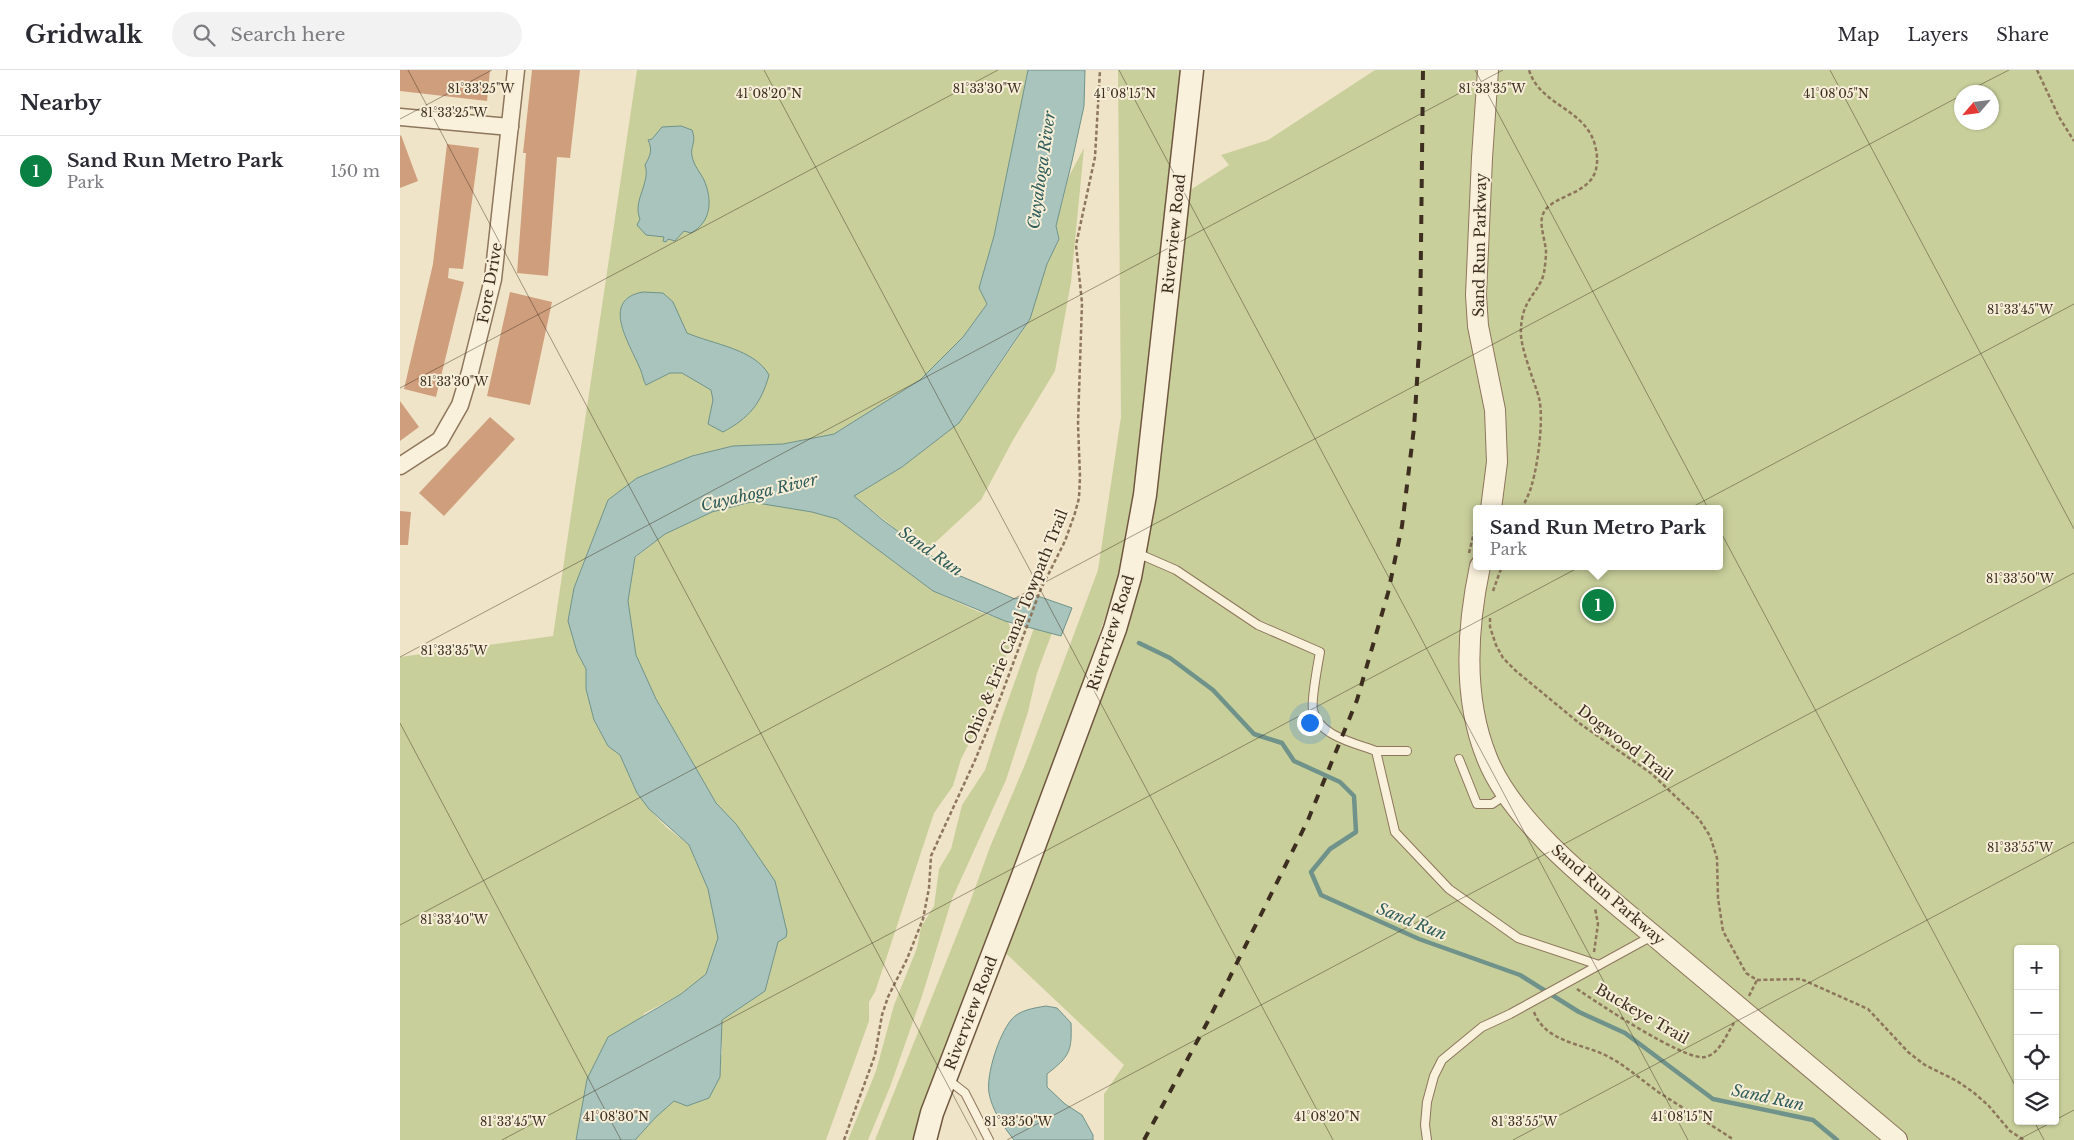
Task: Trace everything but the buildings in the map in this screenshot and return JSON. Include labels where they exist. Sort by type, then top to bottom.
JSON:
[{"type":"main road","name":"Riverview Road","points":[[925,1140],[932,1113],[1115,629],[1135,553],[1145,495],[1192,70]]},
{"type":"street","name":"Fore Drive","points":[[400,466],[440,440],[460,405],[493,279],[516,70]]},
{"type":"street","name":"Sand Run Parkway","points":[[1488,70],[1476,295],[1478,326],[1495,410],[1497,462],[1492,505]]},
{"type":"street","points":[[400,117],[510,127]]},
{"type":"street","name":"Sand Run Parkway","points":[[1474,570],[1469,648],[1472,695],[1480,739],[1486,758],[1507,794],[1527,820],[1554,848],[1653,935],[1897,1140]]},
{"type":"lane","points":[[1135,553],[1176,570],[1258,625],[1320,652],[1313,710],[1323,728],[1342,738],[1376,751],[1407,751]]},
{"type":"lane","points":[[1376,751],[1395,832],[1448,889],[1518,938],[1599,965]]},
{"type":"lane","points":[[1459,759],[1477,804],[1492,804],[1507,794]]},
{"type":"lane","points":[[1427,1140],[1425,1125],[1427,1102],[1434,1076],[1442,1060],[1482,1027],[1510,1014],[1653,935]]},
{"type":"lane","points":[[946,1078],[965,1093],[989,1140]]},
{"type":"path","name":"Ohio & Erie Canal Towpath Trail","points":[[844,1140],[875,1055],[882,1014],[888,997],[907,959],[923,920],[931,856],[976,758],[1040,591],[1065,541],[1079,498],[1078,424],[1082,303],[1076,245],[1095,157],[1100,70]]},
{"type":"path","points":[[1524,505],[1532,486],[1536,467],[1540,433],[1540,401],[1522,346],[1520,329],[1526,306],[1543,276],[1546,253],[1542,217],[1548,207],[1566,196],[1580,191],[1589,181],[1596,167],[1595,145],[1585,126],[1570,110],[1543,94],[1532,78],[1530,70]]},
{"type":"path","points":[[2036,70],[2059,117],[2074,141]]},
{"type":"path","points":[[1493,593],[1501,570]]},
{"type":"path","name":"Dogwood Trail","points":[[1490,609],[1490,627],[1503,658],[1579,723],[1652,774],[1699,819],[1710,836],[1717,858],[1718,898],[1723,931],[1746,973],[1757,980]]},
{"type":"path","points":[[1590,962],[1598,934],[1596,912],[1593,904]]},
{"type":"path","points":[[1757,980],[1801,979],[1868,1009],[1908,1052],[1925,1065],[1957,1081],[1973,1092],[1988,1105],[2010,1131],[2024,1140]]},
{"type":"path","name":"Buckeye Trail","points":[[1566,982],[1654,1037],[1687,1054],[1704,1058],[1717,1049],[1742,1010],[1757,980]]},
{"type":"path","points":[[1531,1002],[1536,1016],[1545,1030],[1555,1037],[1605,1055],[1627,1068],[1667,1098],[1734,1140]]},
{"type":"green space","points":[[637,70],[1028,70],[994,236],[979,288],[987,304],[963,337],[920,380],[834,434],[783,444],[733,446],[692,456],[637,478],[608,500],[574,588],[577,652],[586,669],[586,689],[594,721],[608,746],[620,755],[637,793],[649,809],[666,827],[689,845],[708,889],[718,938],[706,974],[681,994],[645,1013],[587,1079],[576,1140],[400,1140],[400,657],[553,636]]},
{"type":"green space","points":[[1118,70],[1180,70],[1133,502],[1122,567],[1067,729],[918,1140],[875,1140],[990,847],[1026,762],[1098,570],[1121,417]]},
{"type":"green space","points":[[1375,70],[2074,70],[2074,1140],[1104,1140],[1104,1094],[1124,1065],[997,945],[1115,629],[1178,198],[1229,165],[1221,155],[1268,140]]},
{"type":"green space","points":[[1084,148],[1071,282],[1055,371],[1013,440],[981,500],[925,552],[854,496],[902,467],[959,423],[1016,341],[1029,321],[1047,264],[1059,239],[1056,226],[1069,176]]},
{"type":"green space","points":[[751,502],[812,512],[837,519],[933,591],[977,611],[1008,622],[1014,636],[980,722],[961,759],[953,786],[934,813],[875,992],[869,1002],[869,1021],[826,1140],[635,1140],[674,1101],[687,1106],[722,1054],[722,1020],[765,991],[778,942],[786,937],[736,824],[716,803],[656,699],[636,655],[628,601],[635,558],[665,534],[712,512]]},
{"type":"green space","points":[[1034,628],[1052,633],[1037,673],[1028,712],[1006,780],[952,899],[922,996],[890,1087],[868,1140],[848,1140],[876,1071],[894,1005],[917,948],[921,927],[934,906],[939,869],[951,849],[962,805],[985,770]]},
{"type":"water","name":"Cuyahoga River","points":[[1028,70],[1085,70],[1084,106],[1056,226],[1059,239],[1047,264],[1030,319],[959,423],[902,467],[854,496],[884,521],[958,575],[1015,599],[1032,594],[1072,608],[1061,636],[1005,621],[933,591],[837,519],[812,512],[751,502],[712,512],[665,534],[635,557],[628,601],[636,655],[656,699],[716,803],[736,824],[775,881],[787,932],[786,937],[778,942],[765,991],[722,1020],[720,1077],[709,1098],[687,1106],[674,1101],[635,1140],[576,1140],[587,1079],[608,1037],[681,994],[706,974],[718,938],[708,889],[689,845],[649,809],[637,793],[620,755],[608,746],[594,720],[586,689],[586,669],[577,652],[568,621],[574,588],[608,500],[637,478],[692,456],[733,446],[783,444],[834,434],[920,380],[963,337],[987,304],[979,288],[994,236]]},
{"type":"water","points":[[681,126],[692,130],[694,141],[692,156],[707,188],[709,203],[706,217],[698,228],[691,233],[684,231],[675,241],[668,239],[666,242],[663,241],[664,237],[646,235],[637,225],[640,219],[638,206],[646,178],[645,165],[650,153],[648,140],[652,139],[662,127]]},
{"type":"water","points":[[643,292],[663,293],[673,302],[687,333],[743,353],[754,359],[769,375],[758,402],[747,415],[732,427],[723,432],[708,424],[713,400],[711,390],[682,373],[670,373],[646,385],[626,338],[620,314],[622,304],[630,297]]},
{"type":"water","points":[[1046,1006],[1057,1008],[1071,1023],[1070,1047],[1061,1062],[1047,1074],[1047,1087],[1065,1104],[1082,1115],[1093,1135],[1093,1140],[1014,1140],[995,1112],[989,1093],[989,1076],[994,1055],[1002,1035],[1011,1020],[1018,1014]]},
{"type":"waterway","name":"Sand Run","points":[[1139,643],[1170,658],[1213,690],[1254,734],[1282,743],[1294,761],[1340,782],[1354,796],[1356,832],[1330,849],[1311,872],[1321,895],[1419,939],[1520,975],[1579,1012],[1625,1033],[1713,1099],[1813,1120],[1837,1140]]},
{"type":"railway","points":[[1144,1140],[1207,1023],[1308,820],[1357,700],[1388,593],[1402,526],[1414,428],[1420,334],[1423,70]]},
{"type":"place","name":"Sand Run Metro Park","points":[[1598,605]]}]
